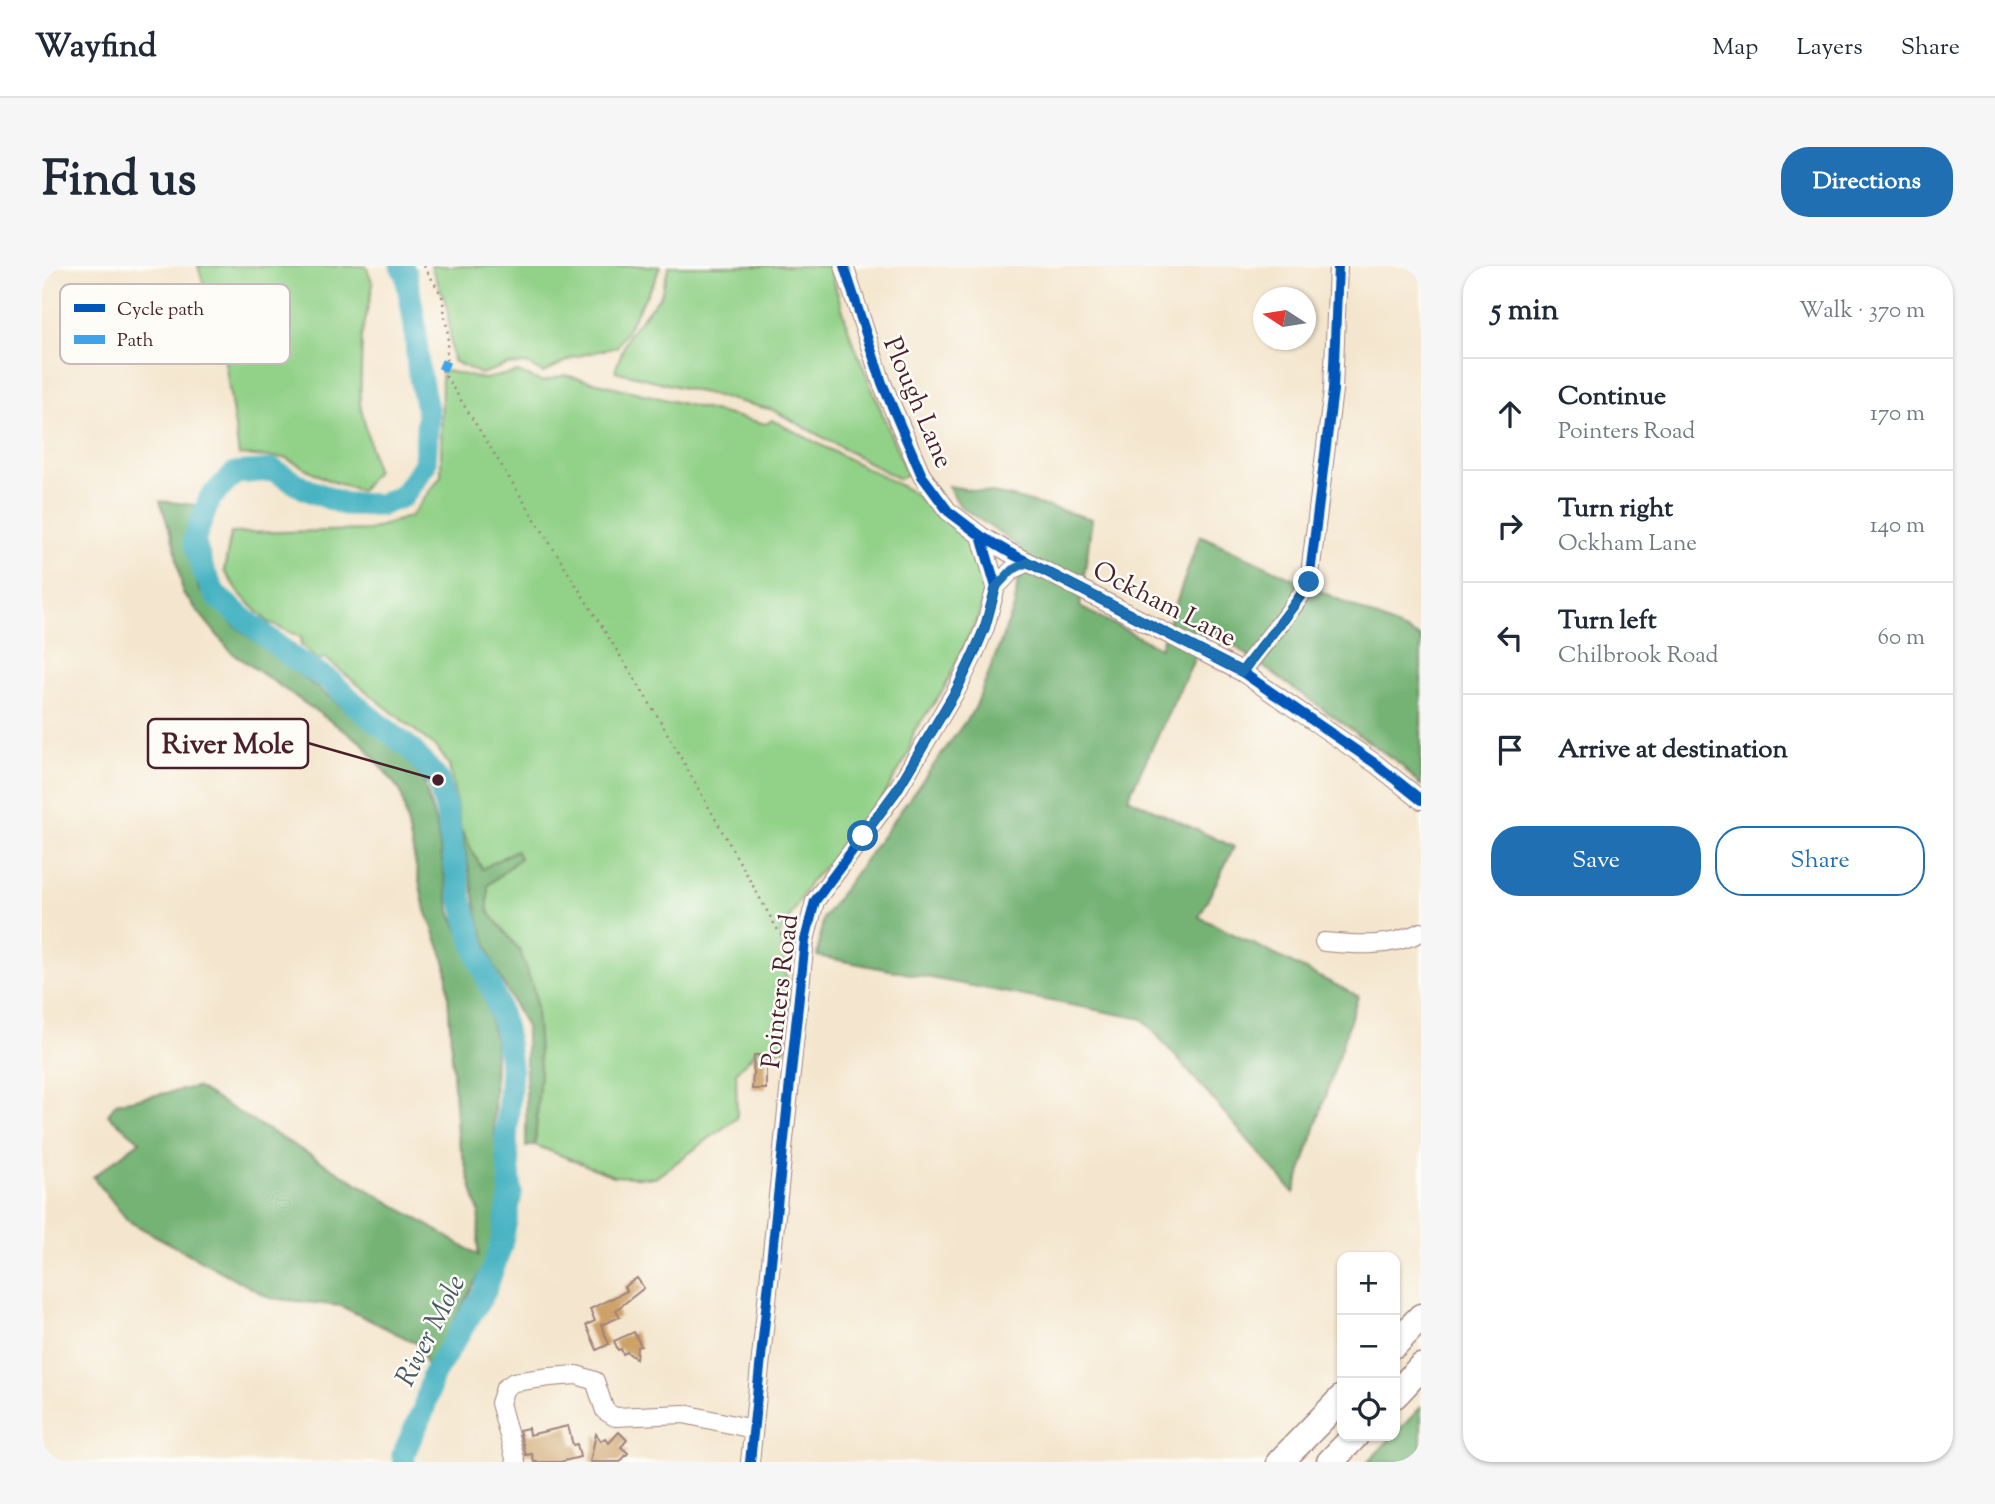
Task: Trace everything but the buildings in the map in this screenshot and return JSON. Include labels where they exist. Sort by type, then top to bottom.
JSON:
[{"type":"highway","points":[[1400,1339],[1421,1317]]},
{"type":"highway","points":[[1400,1390],[1421,1367]]},
{"type":"highway","points":[[1280,1462],[1337,1403]]},
{"type":"highway","points":[[1330,1462],[1350,1441]]},
{"type":"street","name":"Plough Lane","points":[[844,266],[882,383],[922,476],[948,511],[981,536]]},
{"type":"street","points":[[1242,672],[1294,608],[1309,582],[1333,390],[1338,266]]},
{"type":"street","name":"Ockham Lane","points":[[981,536],[1242,672],[1376,764],[1421,800]]},
{"type":"street","points":[[981,536],[996,587]]},
{"type":"street","points":[[996,587],[1012,570],[1028,562]]},
{"type":"street","name":"Pointers Road","points":[[750,1462],[805,940],[815,901],[897,790],[957,689],[985,627],[996,587]]},
{"type":"street","points":[[1324,942],[1392,943],[1421,932]]},
{"type":"street","points":[[516,1462],[500,1399],[509,1384],[531,1379],[577,1375],[595,1381],[605,1411],[615,1418],[684,1415],[753,1429]]},
{"type":"path","points":[[424,266],[442,296],[448,335],[446,361]]},
{"type":"path","points":[[442,370],[657,715],[780,934],[805,940]]},
{"type":"green space","points":[[198,266],[366,266],[373,284],[362,336],[360,403],[376,471],[361,491],[328,480],[286,458],[239,455],[225,364],[290,364],[290,284],[204,284]]},
{"type":"green space","points":[[431,266],[660,266],[655,280],[617,347],[574,357],[543,373],[527,364],[507,365],[481,374],[453,361],[447,306]]},
{"type":"green space","points":[[669,266],[829,266],[851,337],[907,474],[899,479],[773,410],[615,371],[628,335],[661,295]]},
{"type":"green space","points":[[442,370],[484,379],[518,372],[542,382],[565,375],[766,424],[772,420],[911,491],[940,514],[975,548],[983,570],[985,589],[978,617],[944,689],[914,731],[908,755],[870,819],[811,881],[780,934],[790,1000],[785,1050],[759,1049],[736,1072],[737,1118],[655,1178],[613,1176],[535,1145],[540,1069],[520,951],[488,911],[488,885],[520,858],[516,851],[482,869],[461,830],[449,765],[438,749],[325,658],[318,660],[301,645],[301,637],[269,623],[241,595],[224,571],[231,533],[369,530],[411,516],[441,476]]},
{"type":"green space","points":[[948,486],[1009,496],[1092,519],[1080,607],[1160,648],[1200,535],[1421,638],[1421,786],[1400,764],[1209,628],[1128,798],[1234,847],[1199,917],[1358,996],[1294,1193],[1143,1019],[817,956],[823,918],[975,708],[1015,605],[1021,548],[960,506]]},
{"type":"green space","points":[[160,501],[197,505],[186,536],[199,590],[235,626],[398,749],[423,779],[437,828],[450,911],[482,985],[495,1040],[494,1124],[501,1191],[488,1258],[428,1369],[418,1344],[341,1306],[270,1298],[128,1221],[93,1177],[140,1141],[108,1115],[116,1103],[196,1087],[478,1255],[479,1213],[457,1135],[446,964],[424,905],[401,792],[362,743],[231,652],[183,593],[175,547]]},
{"type":"green space","points":[[461,830],[482,869],[516,850],[520,858],[488,885],[488,911],[520,951],[535,994],[540,1069],[535,1145],[526,1147],[526,1027],[494,966],[479,921]]},
{"type":"green space","points":[[1421,1407],[1421,1462],[1368,1462],[1388,1441],[1400,1441],[1400,1429]]},
{"type":"waterway","name":"River Mole","points":[[401,266],[406,274],[415,325],[418,367],[428,414],[425,464],[403,496],[380,505],[344,504],[306,489],[273,470],[235,473],[210,498],[194,540],[203,570],[216,596],[293,658],[330,681],[366,714],[411,749],[438,780],[446,809],[461,899],[475,948],[505,1029],[511,1072],[506,1140],[511,1193],[501,1246],[484,1293],[433,1375],[423,1411],[403,1455],[404,1462]]},
{"type":"marked path","points":[[442,370],[446,361]]},
{"type":"cycle path","points":[[844,266],[882,383],[922,476],[948,511],[981,536],[1012,554],[1242,672],[1376,764],[1421,800]]},
{"type":"cycle path","points":[[1242,672],[1294,606],[1309,582],[1333,390],[1338,266]]},
{"type":"cycle path","points":[[750,1462],[805,940],[815,901],[897,790],[957,689],[974,654],[996,587],[981,536]]},
{"type":"place","name":"River Mole","points":[[438,780]]},
{"type":"route","points":[[863,836],[897,790],[957,689],[985,627],[996,587],[1012,570],[1028,562],[1242,672],[1294,608],[1309,582]]}]
